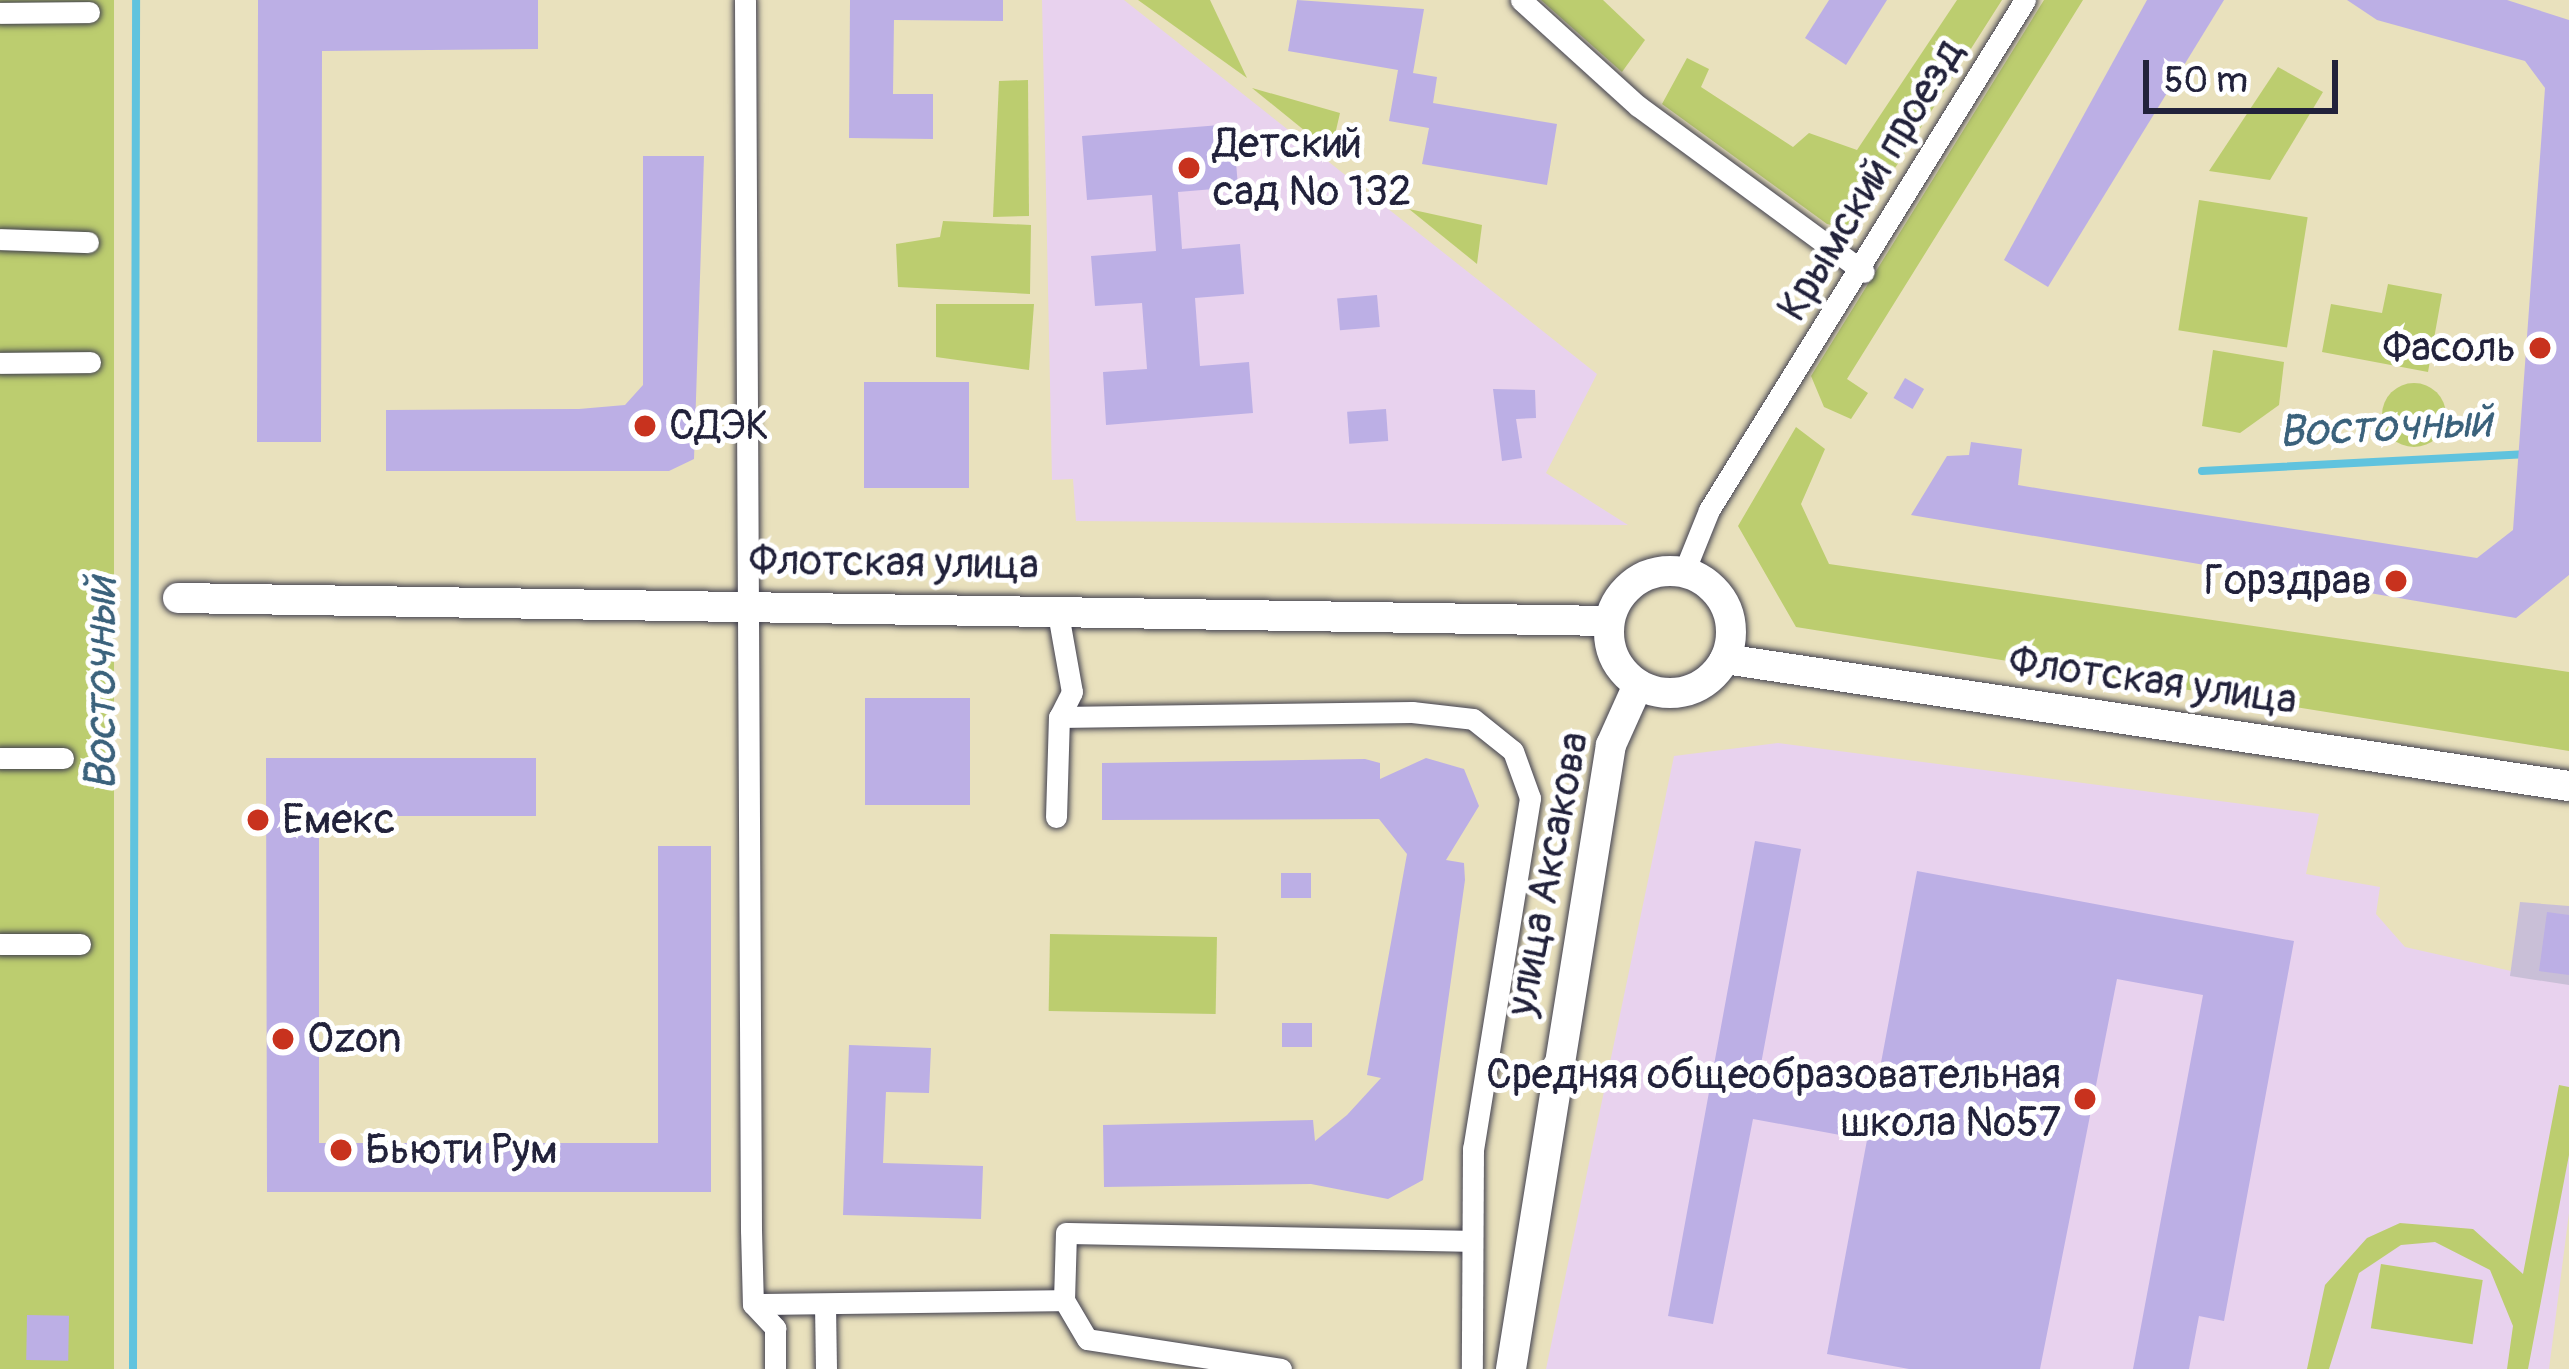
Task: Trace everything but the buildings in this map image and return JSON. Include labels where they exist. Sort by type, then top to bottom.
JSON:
[{"type":"street","points":[[745,0],[753,1304],[775,1328],[776,1369]]},
{"type":"street","points":[[1521,0],[1639,106],[1864,272]]},
{"type":"street","name":"Крымский проезд","points":[[1684,572],[1782,399],[1864,272],[2025,0]]},
{"type":"street","points":[[0,13],[89,12]]},
{"type":"street","points":[[0,239],[88,242]]},
{"type":"street","points":[[0,363],[90,362]]},
{"type":"street","points":[[1684,572],[1725,606],[1724,659],[1677,693],[1638,685],[1614,657],[1609,621],[1631,584],[1684,572]]},
{"type":"street","name":"Флотская улица","points":[[178,598],[748,602],[1609,621]]},
{"type":"street","points":[[1056,817],[1059,717],[1072,692],[1057,608]]},
{"type":"street","name":"Флотская улица","points":[[1724,659],[2569,786]]},
{"type":"street","name":"улица Аксакова","points":[[1511,1369],[1611,745],[1638,685]]},
{"type":"street","points":[[1059,717],[1412,712],[1473,718],[1513,751],[1530,798],[1467,1240],[1472,1369]]},
{"type":"street","points":[[0,758],[64,758]]},
{"type":"street","points":[[0,944],[80,944]]},
{"type":"street","points":[[1281,1369],[1087,1339],[1064,1300],[1066,1233],[1467,1240]]},
{"type":"street","points":[[753,1304],[1064,1300]]},
{"type":"street","points":[[826,1305],[826,1369]]},
{"type":"shaded area","name":"Детский сад № 132","points":[[1042,0],[1124,0],[1597,374],[1546,473],[1628,525],[1076,521],[1073,479],[1052,480]]},
{"type":"shaded area","name":"Средняя общеобразовательная школа №57","points":[[1778,743],[2319,814],[2306,874],[2380,887],[2376,914],[2405,947],[2569,984],[2569,1213],[2549,1369],[1546,1369],[1674,756]]},
{"type":"shaded area","points":[[2520,902],[2569,906],[2569,985],[2510,976]]},
{"type":"green space","points":[[0,0],[114,0],[114,1369],[0,1369]]},
{"type":"green space","points":[[1138,0],[1210,0],[1247,78]]},
{"type":"green space","points":[[1541,0],[1603,0],[1645,40],[1622,72]]},
{"type":"green space","points":[[1957,0],[2002,0],[1855,231],[1827,224],[1662,104],[1687,58],[1709,69],[1701,87],[1793,147],[1809,133],[1857,150]]},
{"type":"green space","points":[[2044,0],[2083,0],[1847,379],[1868,393],[1851,419],[1824,407],[1811,376]]},
{"type":"green space","points":[[2278,67],[2323,92],[2270,180],[2209,171]]},
{"type":"green space","points":[[1028,80],[1029,216],[993,217],[999,81]]},
{"type":"green space","points":[[1252,88],[1340,113],[1331,152]]},
{"type":"green space","points":[[2199,200],[2308,217],[2287,348],[2178,330]]},
{"type":"green space","points":[[1409,209],[1482,225],[1477,264]]},
{"type":"green space","points":[[943,221],[1031,225],[1030,294],[898,287],[896,244],[940,237]]},
{"type":"green space","points":[[2388,284],[2442,294],[2428,372],[2322,352],[2331,304],[2382,313]]},
{"type":"green space","points":[[936,304],[1034,304],[1029,370],[936,357]]},
{"type":"green space","points":[[2213,350],[2284,362],[2279,405],[2240,433],[2202,426]]},
{"type":"green space","points":[[2414,383],[2436,393],[2446,415],[2436,437],[2414,447],[2392,437],[2382,415],[2392,393]]},
{"type":"green space","points":[[1796,427],[1825,449],[1801,504],[1829,564],[2569,672],[2569,751],[1796,627],[1738,526]]},
{"type":"green space","points":[[1050,934],[1217,937],[1216,1014],[1049,1011]]},
{"type":"green space","points":[[2559,1085],[2569,1087],[2569,1155],[2528,1369],[2507,1369],[2513,1326],[2490,1270],[2435,1242],[2401,1245],[2359,1273],[2329,1369],[2307,1369],[2325,1285],[2367,1238],[2400,1223],[2473,1229],[2523,1274]]},
{"type":"green space","points":[[2381,1264],[2483,1280],[2473,1344],[2371,1328]]},
{"type":"waterway","name":"Восточный","points":[[133,1369],[136,0]]},
{"type":"waterway","name":"Восточный","points":[[2202,471],[2524,454]]},
{"type":"place","name":"Детский сад № 132","points":[[1189,168]]},
{"type":"place","name":"Фасоль","points":[[2540,348]]},
{"type":"place","name":"СДЭК","points":[[645,426]]},
{"type":"place","name":"Горздрав","points":[[2396,581]]},
{"type":"place","name":"Емекс","points":[[258,820]]},
{"type":"place","name":"Ozon","points":[[283,1039]]},
{"type":"place","name":"Средняя общеобразовательная школа №57","points":[[2085,1099]]},
{"type":"place","name":"Бьюти Рум","points":[[341,1150]]}]
